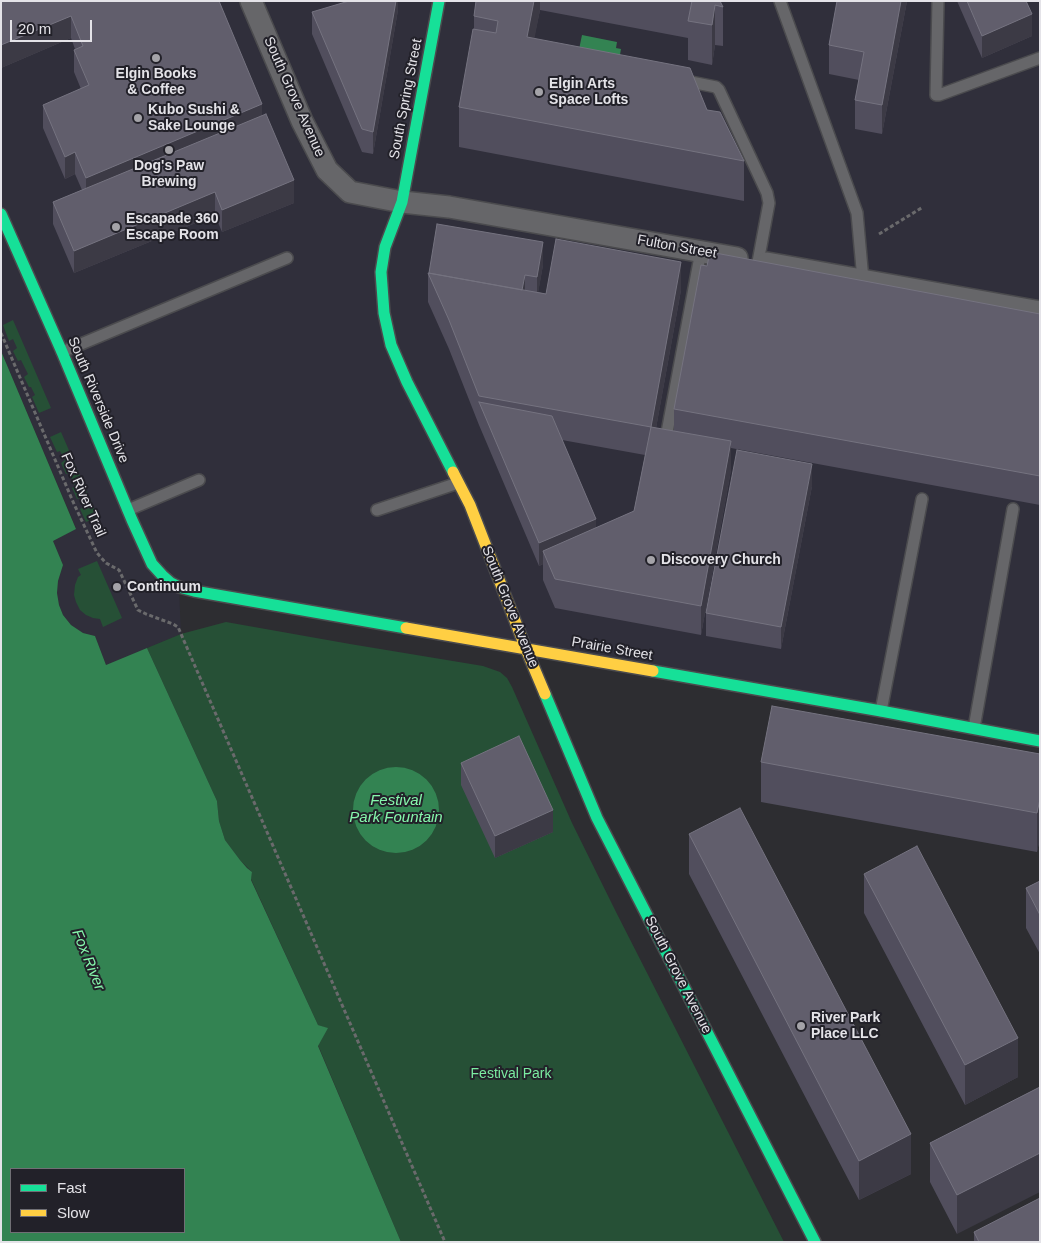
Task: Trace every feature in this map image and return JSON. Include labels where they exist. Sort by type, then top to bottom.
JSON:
[{"type":"street","name":"South Grove Avenue","points":[[252,1],[302,121],[327,170],[350,192],[402,202],[385,247],[381,272],[384,312],[391,345],[407,382],[470,506],[526,649],[597,818],[815,1242]]},
{"type":"street","name":"South Spring Street","points":[[402,202],[440,1]]},
{"type":"street","name":"Fulton Street","points":[[402,202],[449,207],[701,251],[770,267],[863,280],[1040,312]]},
{"type":"street","name":"South Riverside Drive","points":[[1,214],[152,564],[171,583],[180,587]]},
{"type":"street","name":"Prairie Street","points":[[180,587],[194,591],[882,711],[1040,741]]},
{"type":"lane","points":[[780,1],[857,213],[863,280]]},
{"type":"lane","points":[[938,1],[936,95],[1040,58]]},
{"type":"lane","points":[[686,81],[716,87],[719,90],[767,192],[769,203],[770,267]]},
{"type":"lane","points":[[664,448],[701,251]]},
{"type":"lane","points":[[62,352],[287,258]]},
{"type":"lane","points":[[128,510],[199,480]]},
{"type":"lane","points":[[377,510],[458,483]]},
{"type":"lane","points":[[882,711],[922,499]]},
{"type":"lane","points":[[974,728],[1013,509]]},
{"type":"path","points":[[872,239],[923,207]]},
{"type":"path","name":"Fox River Trail","points":[[1,332],[74,504],[97,553],[106,563],[119,570],[138,610],[178,627],[445,1242]]},
{"type":"shaded area","points":[[1,1],[1040,1],[1040,742],[179,588],[181,634],[106,665],[95,636],[83,633],[71,625],[63,615],[59,605],[58,581],[63,565],[53,541],[76,528],[1,351]]},
{"type":"green space","points":[[13,320],[51,408],[39,413],[32,397],[35,395],[24,377],[28,374],[21,360],[18,361],[13,351],[17,348],[13,339],[9,341],[3,325]]},
{"type":"green space","points":[[61,432],[98,517],[86,522],[80,509],[84,507],[80,498],[77,499],[72,488],[75,486],[69,473],[66,474],[61,463],[65,460],[60,451],[57,452],[50,437]]},
{"type":"green space","points":[[97,561],[122,618],[103,627],[100,619],[86,615],[80,610],[74,595],[75,585],[78,577],[81,575],[78,569]]},
{"type":"green space","name":"Festival Park","points":[[226,622],[483,666],[500,672],[507,678],[572,823],[784,1242],[401,1242],[318,1045],[327,1028],[318,1025],[251,879],[252,872],[225,840],[219,821],[217,801],[147,648],[181,634]]},
{"type":"water","points":[[582,35],[617,42],[616,48],[621,49],[617,72],[576,64]]},
{"type":"water","name":"Fox River","points":[[1,351],[76,529],[53,541],[63,565],[58,581],[57,593],[63,615],[71,625],[83,633],[95,636],[106,665],[147,648],[217,801],[219,821],[225,840],[252,872],[251,880],[318,1025],[328,1028],[318,1046],[401,1242],[1,1242]]},
{"type":"water","name":"Festival Park Fountain","points":[[396,767],[412,771],[426,780],[435,794],[439,810],[435,826],[426,840],[412,849],[396,853],[380,849],[366,840],[357,826],[353,810],[357,794],[366,780],[380,771]]},
{"type":"building","points":[[2,1],[219,1],[262,104],[86,178],[75,152],[65,157],[43,105],[89,85],[74,50],[83,46],[71,16],[1,45]]},
{"type":"building","points":[[349,1],[396,1],[373,132],[362,129],[312,12]]},
{"type":"building","points":[[476,1],[534,1],[527,37],[690,68],[707,110],[720,112],[744,161],[459,107],[473,29],[496,33],[498,21],[474,16]]},
{"type":"building","points":[[692,1],[720,1],[723,7],[715,5],[712,25],[688,21]]},
{"type":"building","points":[[837,1],[901,1],[882,105],[855,100],[864,52],[829,45]]},
{"type":"building","points":[[967,1],[1026,1],[1032,14],[982,36]]},
{"type":"building","points":[[266,114],[294,180],[222,210],[215,192],[74,251],[53,202]]},
{"type":"building","points":[[437,224],[543,242],[537,277],[525,275],[522,290],[429,273]]},
{"type":"building","points":[[556,239],[681,262],[651,427],[479,396],[428,273],[546,294]]},
{"type":"building","points":[[710,252],[1040,314],[1040,476],[674,409],[701,265],[707,266]]},
{"type":"building","points":[[479,402],[552,416],[596,519],[539,543]]},
{"type":"building","name":"Discovery Church","points":[[651,427],[731,441],[701,606],[555,579],[543,551],[634,511]]},
{"type":"building","points":[[737,450],[812,464],[781,627],[706,613]]},
{"type":"building","points":[[772,706],[1040,754],[1040,799],[1037,813],[761,762]]},
{"type":"building","points":[[519,736],[553,810],[495,836],[461,763]]},
{"type":"building","name":"River Park Place LLC","points":[[740,808],[911,1134],[859,1161],[689,834]]},
{"type":"building","points":[[917,846],[1018,1038],[965,1065],[864,874]]},
{"type":"building","points":[[1040,881],[1040,915],[1026,888]]},
{"type":"building","points":[[1040,1087],[1040,1153],[957,1195],[930,1143]]},
{"type":"building","points":[[1040,1198],[1040,1242],[979,1242],[974,1232]]},
{"type":"traffic: fast","points":[[439,1],[402,202],[385,247],[381,272],[384,313],[391,345],[407,382],[453,472]]},
{"type":"traffic: fast","points":[[1,214],[62,352],[132,520],[152,564],[162,575],[171,583],[194,591],[406,628]]},
{"type":"traffic: fast","points":[[653,671],[1040,741]]},
{"type":"traffic: fast","points":[[545,694],[597,818],[815,1242]]},
{"type":"traffic: slow","points":[[453,472],[470,505],[545,694]]},
{"type":"traffic: slow","points":[[406,628],[653,671]]},
{"type":"place","name":"Elgin Books & Coffee","points":[[156,58]]},
{"type":"place","name":"Elgin Arts Space Lofts","points":[[539,92]]},
{"type":"place","name":"Kubo Sushi & Sake Lounge","points":[[138,118]]},
{"type":"place","name":"Dog's Paw Brewing","points":[[169,150]]},
{"type":"place","name":"Escapade 360 Escape Room","points":[[116,227]]},
{"type":"place","name":"Discovery Church","points":[[651,560]]},
{"type":"place","name":"Continuum","points":[[117,587]]},
{"type":"place","name":"River Park Place LLC","points":[[801,1026]]}]
